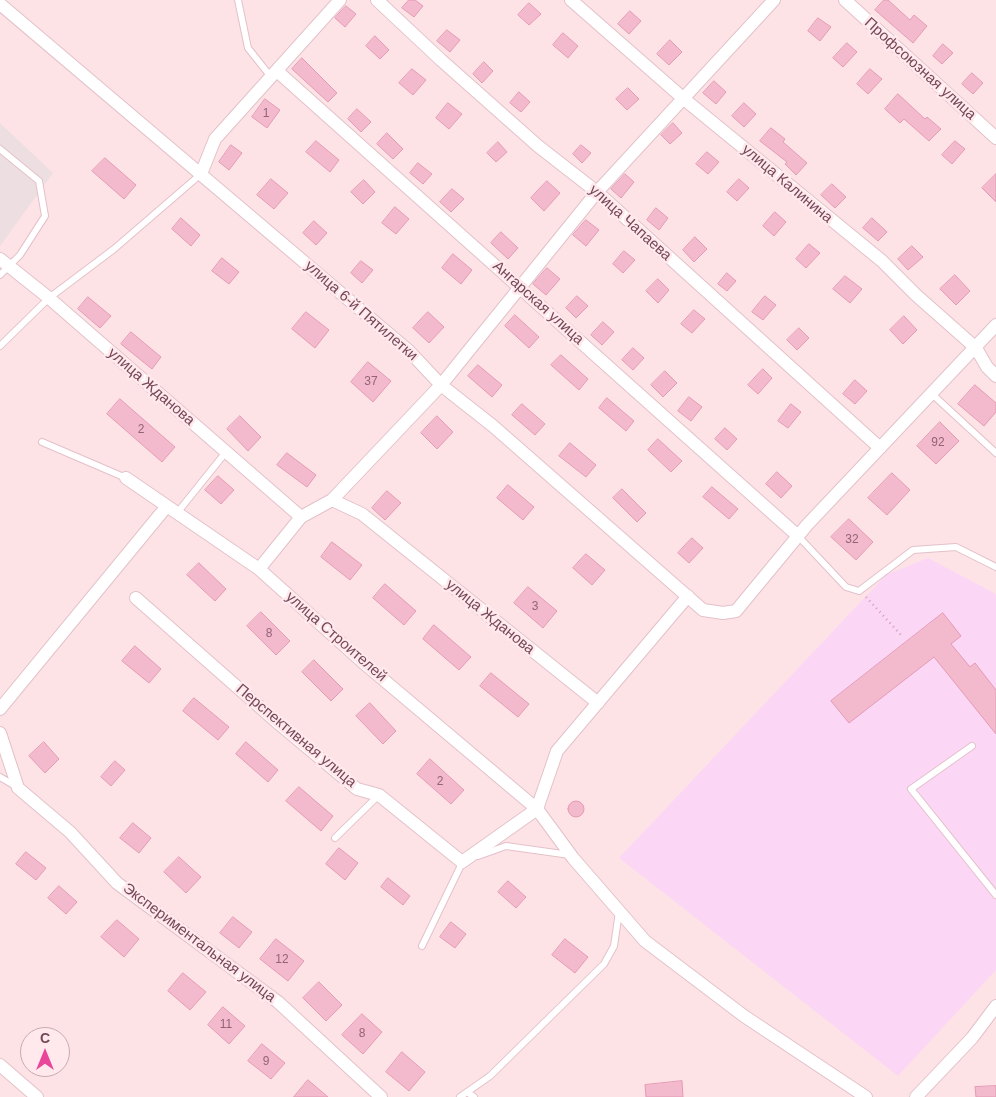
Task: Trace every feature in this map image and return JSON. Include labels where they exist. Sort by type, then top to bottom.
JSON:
[{"type":"street","points":[[201,174],[215,139],[340,0]]},
{"type":"street","name":"улица Чапаева","points":[[377,0],[523,132],[597,192],[880,448]]},
{"type":"street","name":"улица Калинина","points":[[571,0],[684,99],[882,260],[916,295],[976,348],[987,366],[996,376]]},
{"type":"street","points":[[259,569],[301,517],[332,500],[441,384],[597,192],[774,0]]},
{"type":"street","name":"Профсоюзная улица","points":[[845,0],[996,138]]},
{"type":"street","name":"улица 6-й Пятилетки","points":[[0,4],[409,351],[441,384],[493,426],[703,610],[723,613],[736,612],[798,536]]},
{"type":"street","name":"Ангарская улица","points":[[274,74],[520,287],[798,536]]},
{"type":"street","name":"улица Жданова","points":[[3,267],[49,298],[301,517]]},
{"type":"street","points":[[798,536],[996,325]]},
{"type":"street","name":"улица Строителей","points":[[126,478],[259,569],[366,665],[537,809],[571,856],[645,941],[744,1016],[866,1097]]},
{"type":"street","name":"улица Жданова","points":[[332,500],[362,514],[598,703]]},
{"type":"street","points":[[0,709],[166,506]]},
{"type":"street","points":[[462,862],[537,809],[557,751],[688,596]]},
{"type":"street","name":"Перспективная улица","points":[[136,598],[357,789],[379,795],[462,862]]},
{"type":"street","points":[[0,733],[18,788]]},
{"type":"street","name":"Экспериментальная улица","points":[[18,788],[70,832],[117,883],[278,1002],[381,1097]]},
{"type":"street","points":[[915,1096],[972,1038],[996,1006]]},
{"type":"street","points":[[0,1065],[38,1097]]},
{"type":"lane","points":[[238,0],[248,48],[274,74]]},
{"type":"lane","points":[[0,148],[39,181],[45,216],[20,255],[3,267]]},
{"type":"lane","points":[[0,346],[49,298],[114,249],[143,221],[201,174]]},
{"type":"lane","points":[[932,394],[996,453]]},
{"type":"lane","points":[[42,442],[126,478]]},
{"type":"lane","points":[[177,513],[226,452]]},
{"type":"lane","points":[[798,536],[846,588],[859,591],[913,550],[956,547],[996,567]]},
{"type":"lane","points":[[972,746],[911,789],[996,895]]},
{"type":"lane","points":[[0,777],[18,788]]},
{"type":"lane","points":[[335,838],[379,795]]},
{"type":"lane","points":[[422,946],[462,862],[506,846],[571,856]]},
{"type":"lane","points":[[460,1097],[490,1076],[604,964],[614,946],[619,911]]},
{"type":"lane","points":[[468,1092],[474,1097]]},
{"type":"path","points":[[859,591],[902,636]]},
{"type":"shaded area","points":[[0,123],[53,173],[0,246]]},
{"type":"shaded area","points":[[928,558],[996,594],[996,970],[898,1076],[619,858],[886,575]]},
{"type":"building","points":[[409,0],[415,0],[423,6],[414,17],[402,8]]},
{"type":"building","points":[[884,0],[888,0],[910,20],[914,15],[927,26],[913,43],[875,10]]},
{"type":"building","points":[[529,3],[541,14],[529,25],[518,15]]},
{"type":"building","points":[[346,6],[356,14],[345,27],[335,18]]},
{"type":"building","points":[[630,11],[641,21],[629,34],[618,24]]},
{"type":"building","points":[[818,18],[831,27],[820,41],[808,31]]},
{"type":"building","points":[[447,30],[460,40],[450,52],[437,41]]},
{"type":"building","points":[[563,33],[578,46],[568,58],[553,45]]},
{"type":"building","points":[[375,36],[389,50],[380,59],[366,46]]},
{"type":"building","points":[[670,40],[682,52],[669,65],[657,54]]},
{"type":"building","points":[[847,43],[857,52],[843,67],[833,58]]},
{"type":"building","points":[[943,44],[953,53],[942,64],[933,56]]},
{"type":"building","points":[[302,58],[337,93],[328,102],[292,69]]},
{"type":"building","points":[[484,62],[493,71],[482,83],[473,74]]},
{"type":"building","points":[[412,69],[426,80],[413,95],[399,83]]},
{"type":"building","points":[[870,69],[882,79],[868,94],[857,84]]},
{"type":"building","points":[[972,73],[983,83],[973,94],[962,84]]},
{"type":"building","points":[[714,81],[726,92],[716,104],[703,93]]},
{"type":"building","points":[[628,88],[639,99],[627,110],[616,99]]},
{"type":"building","points":[[519,92],[530,102],[521,112],[510,103]]},
{"type":"building","points":[[898,94],[925,119],[927,117],[941,129],[929,141],[904,119],[900,123],[885,109]]},
{"type":"building","points":[[265,99],[280,110],[267,128],[252,117]]},
{"type":"building","points":[[448,103],[462,114],[449,129],[436,118]]},
{"type":"building","points":[[744,103],[756,114],[744,127],[732,116]]},
{"type":"building","points":[[357,109],[371,122],[361,132],[348,119]]},
{"type":"building","points":[[673,123],[682,133],[670,144],[661,135]]},
{"type":"building","points":[[771,128],[785,139],[783,142],[807,163],[796,175],[785,164],[787,162],[760,141]]},
{"type":"building","points":[[387,133],[403,149],[393,159],[377,144]]},
{"type":"building","points":[[316,141],[339,160],[330,172],[306,152]]},
{"type":"building","points":[[955,141],[965,149],[952,164],[942,155]]},
{"type":"building","points":[[498,142],[507,152],[496,162],[487,153]]},
{"type":"building","points":[[231,145],[242,153],[229,170],[219,162]]},
{"type":"building","points":[[581,145],[591,153],[582,163],[573,154]]},
{"type":"building","points":[[707,152],[719,162],[708,174],[696,164]]},
{"type":"building","points":[[105,158],[136,185],[124,199],[92,171]]},
{"type":"building","points":[[418,163],[432,174],[423,184],[410,173]]},
{"type":"building","points":[[625,174],[634,182],[621,198],[611,189]]},
{"type":"building","points":[[996,174],[996,202],[982,188]]},
{"type":"building","points":[[271,179],[288,193],[274,209],[257,195]]},
{"type":"building","points":[[739,179],[749,188],[737,201],[727,192]]},
{"type":"building","points":[[364,180],[375,192],[363,204],[351,192]]},
{"type":"building","points":[[547,181],[560,193],[544,211],[531,198]]},
{"type":"building","points":[[832,184],[846,197],[835,208],[821,195]]},
{"type":"building","points":[[452,189],[464,199],[451,212],[440,202]]},
{"type":"building","points":[[395,207],[409,219],[396,234],[382,223]]},
{"type":"building","points":[[656,208],[668,218],[659,230],[647,220]]},
{"type":"building","points":[[775,212],[786,222],[774,236],[763,226]]},
{"type":"building","points":[[181,218],[200,235],[191,246],[172,229]]},
{"type":"building","points":[[872,218],[887,232],[878,241],[863,228]]},
{"type":"building","points":[[586,220],[599,230],[586,246],[573,235]]},
{"type":"building","points":[[314,221],[327,233],[316,245],[303,233]]},
{"type":"building","points":[[501,232],[518,248],[508,259],[491,243]]},
{"type":"building","points":[[695,237],[707,249],[694,262],[683,250]]},
{"type":"building","points":[[809,244],[820,253],[806,268],[796,259]]},
{"type":"building","points":[[912,246],[923,257],[908,270],[898,259]]},
{"type":"building","points":[[624,251],[635,260],[623,273],[613,264]]},
{"type":"building","points":[[453,254],[472,270],[461,284],[442,268]]},
{"type":"building","points":[[222,258],[239,272],[229,284],[212,271]]},
{"type":"building","points":[[361,261],[373,270],[362,283],[351,273]]},
{"type":"building","points":[[547,268],[560,279],[546,295],[533,284]]},
{"type":"building","points":[[727,273],[736,281],[727,291],[718,284]]},
{"type":"building","points":[[955,275],[970,291],[956,305],[940,289]]},
{"type":"building","points":[[845,276],[862,289],[850,303],[833,289]]},
{"type":"building","points":[[658,279],[669,290],[658,303],[646,291]]},
{"type":"building","points":[[577,296],[588,306],[576,318],[566,308]]},
{"type":"building","points":[[765,296],[776,305],[763,320],[752,312]]},
{"type":"building","points":[[88,297],[111,316],[100,328],[78,309]]},
{"type":"building","points":[[694,310],[705,319],[692,333],[681,324]]},
{"type":"building","points":[[306,312],[329,330],[315,348],[292,329]]},
{"type":"building","points":[[428,312],[444,327],[429,343],[413,328]]},
{"type":"building","points":[[515,315],[539,337],[529,348],[505,326]]},
{"type":"building","points":[[904,316],[917,330],[903,344],[890,330]]},
{"type":"building","points":[[603,322],[614,332],[602,345],[591,335]]},
{"type":"building","points":[[799,328],[809,338],[797,350],[787,340]]},
{"type":"building","points":[[131,332],[161,357],[152,369],[121,344]]},
{"type":"building","points":[[633,348],[644,358],[633,370],[622,360]]},
{"type":"building","points":[[561,355],[588,379],[579,390],[551,365]]},
{"type":"building","points":[[368,362],[391,381],[373,402],[351,382]]},
{"type":"building","points":[[478,365],[502,385],[492,397],[468,376]]},
{"type":"building","points":[[763,369],[772,378],[758,394],[748,385]]},
{"type":"building","points":[[665,371],[677,383],[663,397],[651,385]]},
{"type":"building","points":[[855,380],[867,391],[855,404],[843,394]]},
{"type":"building","points":[[975,385],[996,403],[996,412],[984,426],[958,404]]},
{"type":"building","points":[[689,397],[702,407],[691,421],[678,411]]},
{"type":"building","points":[[607,398],[634,421],[626,431],[599,408]]},
{"type":"building","points":[[120,399],[175,447],[162,462],[107,414]]},
{"type":"building","points":[[522,404],[545,424],[535,435],[512,415]]},
{"type":"building","points":[[791,404],[801,412],[788,428],[778,421]]},
{"type":"building","points":[[240,416],[261,437],[248,451],[227,429]]},
{"type":"building","points":[[437,416],[453,432],[437,449],[421,433]]},
{"type":"building","points":[[940,422],[959,441],[936,464],[917,446]]},
{"type":"building","points":[[725,428],[737,439],[727,450],[715,439]]},
{"type":"building","points":[[658,439],[682,461],[671,472],[648,450]]},
{"type":"building","points":[[570,443],[596,465],[586,477],[559,456]]},
{"type":"building","points":[[287,453],[316,475],[307,487],[277,465]]},
{"type":"building","points":[[777,472],[792,486],[781,498],[766,484]]},
{"type":"building","points":[[892,473],[910,490],[887,515],[868,498]]},
{"type":"building","points":[[218,476],[234,490],[221,504],[205,490]]},
{"type":"building","points":[[508,485],[534,507],[523,520],[497,498]]},
{"type":"building","points":[[712,487],[738,509],[729,519],[703,497]]},
{"type":"building","points":[[622,489],[646,513],[637,522],[613,498]]},
{"type":"building","points":[[387,491],[401,503],[385,520],[372,508]]},
{"type":"building","points":[[849,519],[873,542],[856,560],[831,537]]},
{"type":"building","points":[[692,538],[703,548],[689,563],[678,553]]},
{"type":"building","points":[[332,542],[362,565],[350,580],[321,557]]},
{"type":"building","points":[[586,554],[605,570],[592,585],[573,568]]},
{"type":"building","points":[[199,563],[226,589],[215,601],[187,575]]},
{"type":"building","points":[[385,584],[416,611],[404,625],[373,598]]},
{"type":"building","points":[[528,587],[557,611],[543,628],[514,603]]},
{"type":"building","points":[[261,612],[290,641],[276,655],[247,626]]},
{"type":"building","points":[[943,613],[961,636],[951,644],[970,667],[975,663],[996,690],[996,734],[934,657],[849,723],[831,701]]},
{"type":"building","points":[[434,625],[471,657],[459,670],[423,639]]},
{"type":"building","points":[[135,646],[161,669],[149,683],[122,661]]},
{"type":"building","points":[[314,660],[343,689],[331,701],[302,672]]},
{"type":"building","points":[[491,673],[529,704],[518,717],[480,686]]},
{"type":"building","points":[[194,698],[229,727],[218,740],[183,711]]},
{"type":"building","points":[[370,703],[396,731],[383,744],[356,716]]},
{"type":"building","points":[[44,742],[59,759],[45,773],[29,756]]},
{"type":"building","points":[[246,742],[278,770],[268,782],[236,754]]},
{"type":"building","points":[[430,759],[464,790],[451,804],[417,774]]},
{"type":"building","points":[[115,761],[125,770],[111,786],[101,777]]},
{"type":"building","points":[[299,787],[333,816],[321,831],[286,801]]},
{"type":"building","points":[[573,801],[579,801],[584,806],[582,815],[573,817],[568,812],[568,806]]},
{"type":"building","points":[[133,823],[151,838],[139,853],[120,838]]},
{"type":"building","points":[[339,848],[358,863],[345,880],[326,864]]},
{"type":"building","points":[[26,852],[46,868],[36,880],[16,864]]},
{"type":"building","points":[[179,857],[201,877],[186,893],[164,872]]},
{"type":"building","points":[[388,878],[410,896],[403,905],[381,887]]},
{"type":"building","points":[[508,881],[526,897],[516,908],[498,892]]},
{"type":"building","points":[[59,886],[77,902],[66,914],[48,898]]},
{"type":"building","points":[[233,917],[252,932],[239,948],[220,933]]},
{"type":"building","points":[[117,920],[139,939],[124,957],[101,937]]},
{"type":"building","points":[[451,922],[466,934],[455,948],[440,937]]},
{"type":"building","points":[[276,939],[304,961],[288,981],[260,959]]},
{"type":"building","points":[[565,939],[588,957],[575,973],[552,955]]},
{"type":"building","points":[[183,973],[206,992],[190,1010],[168,991]]},
{"type":"building","points":[[319,982],[342,1005],[326,1021],[303,998]]},
{"type":"building","points":[[223,1007],[245,1026],[229,1044],[208,1025]]},
{"type":"building","points":[[362,1014],[382,1032],[363,1054],[342,1035]]},
{"type":"building","points":[[262,1044],[285,1063],[271,1079],[248,1061]]},
{"type":"building","points":[[402,1052],[425,1072],[409,1091],[386,1072]]},
{"type":"building","points":[[308,1080],[328,1097],[294,1097]]},
{"type":"building","points":[[682,1081],[683,1097],[646,1097],[645,1085]]},
{"type":"building","points":[[996,1086],[996,1097],[976,1097],[975,1087]]}]
